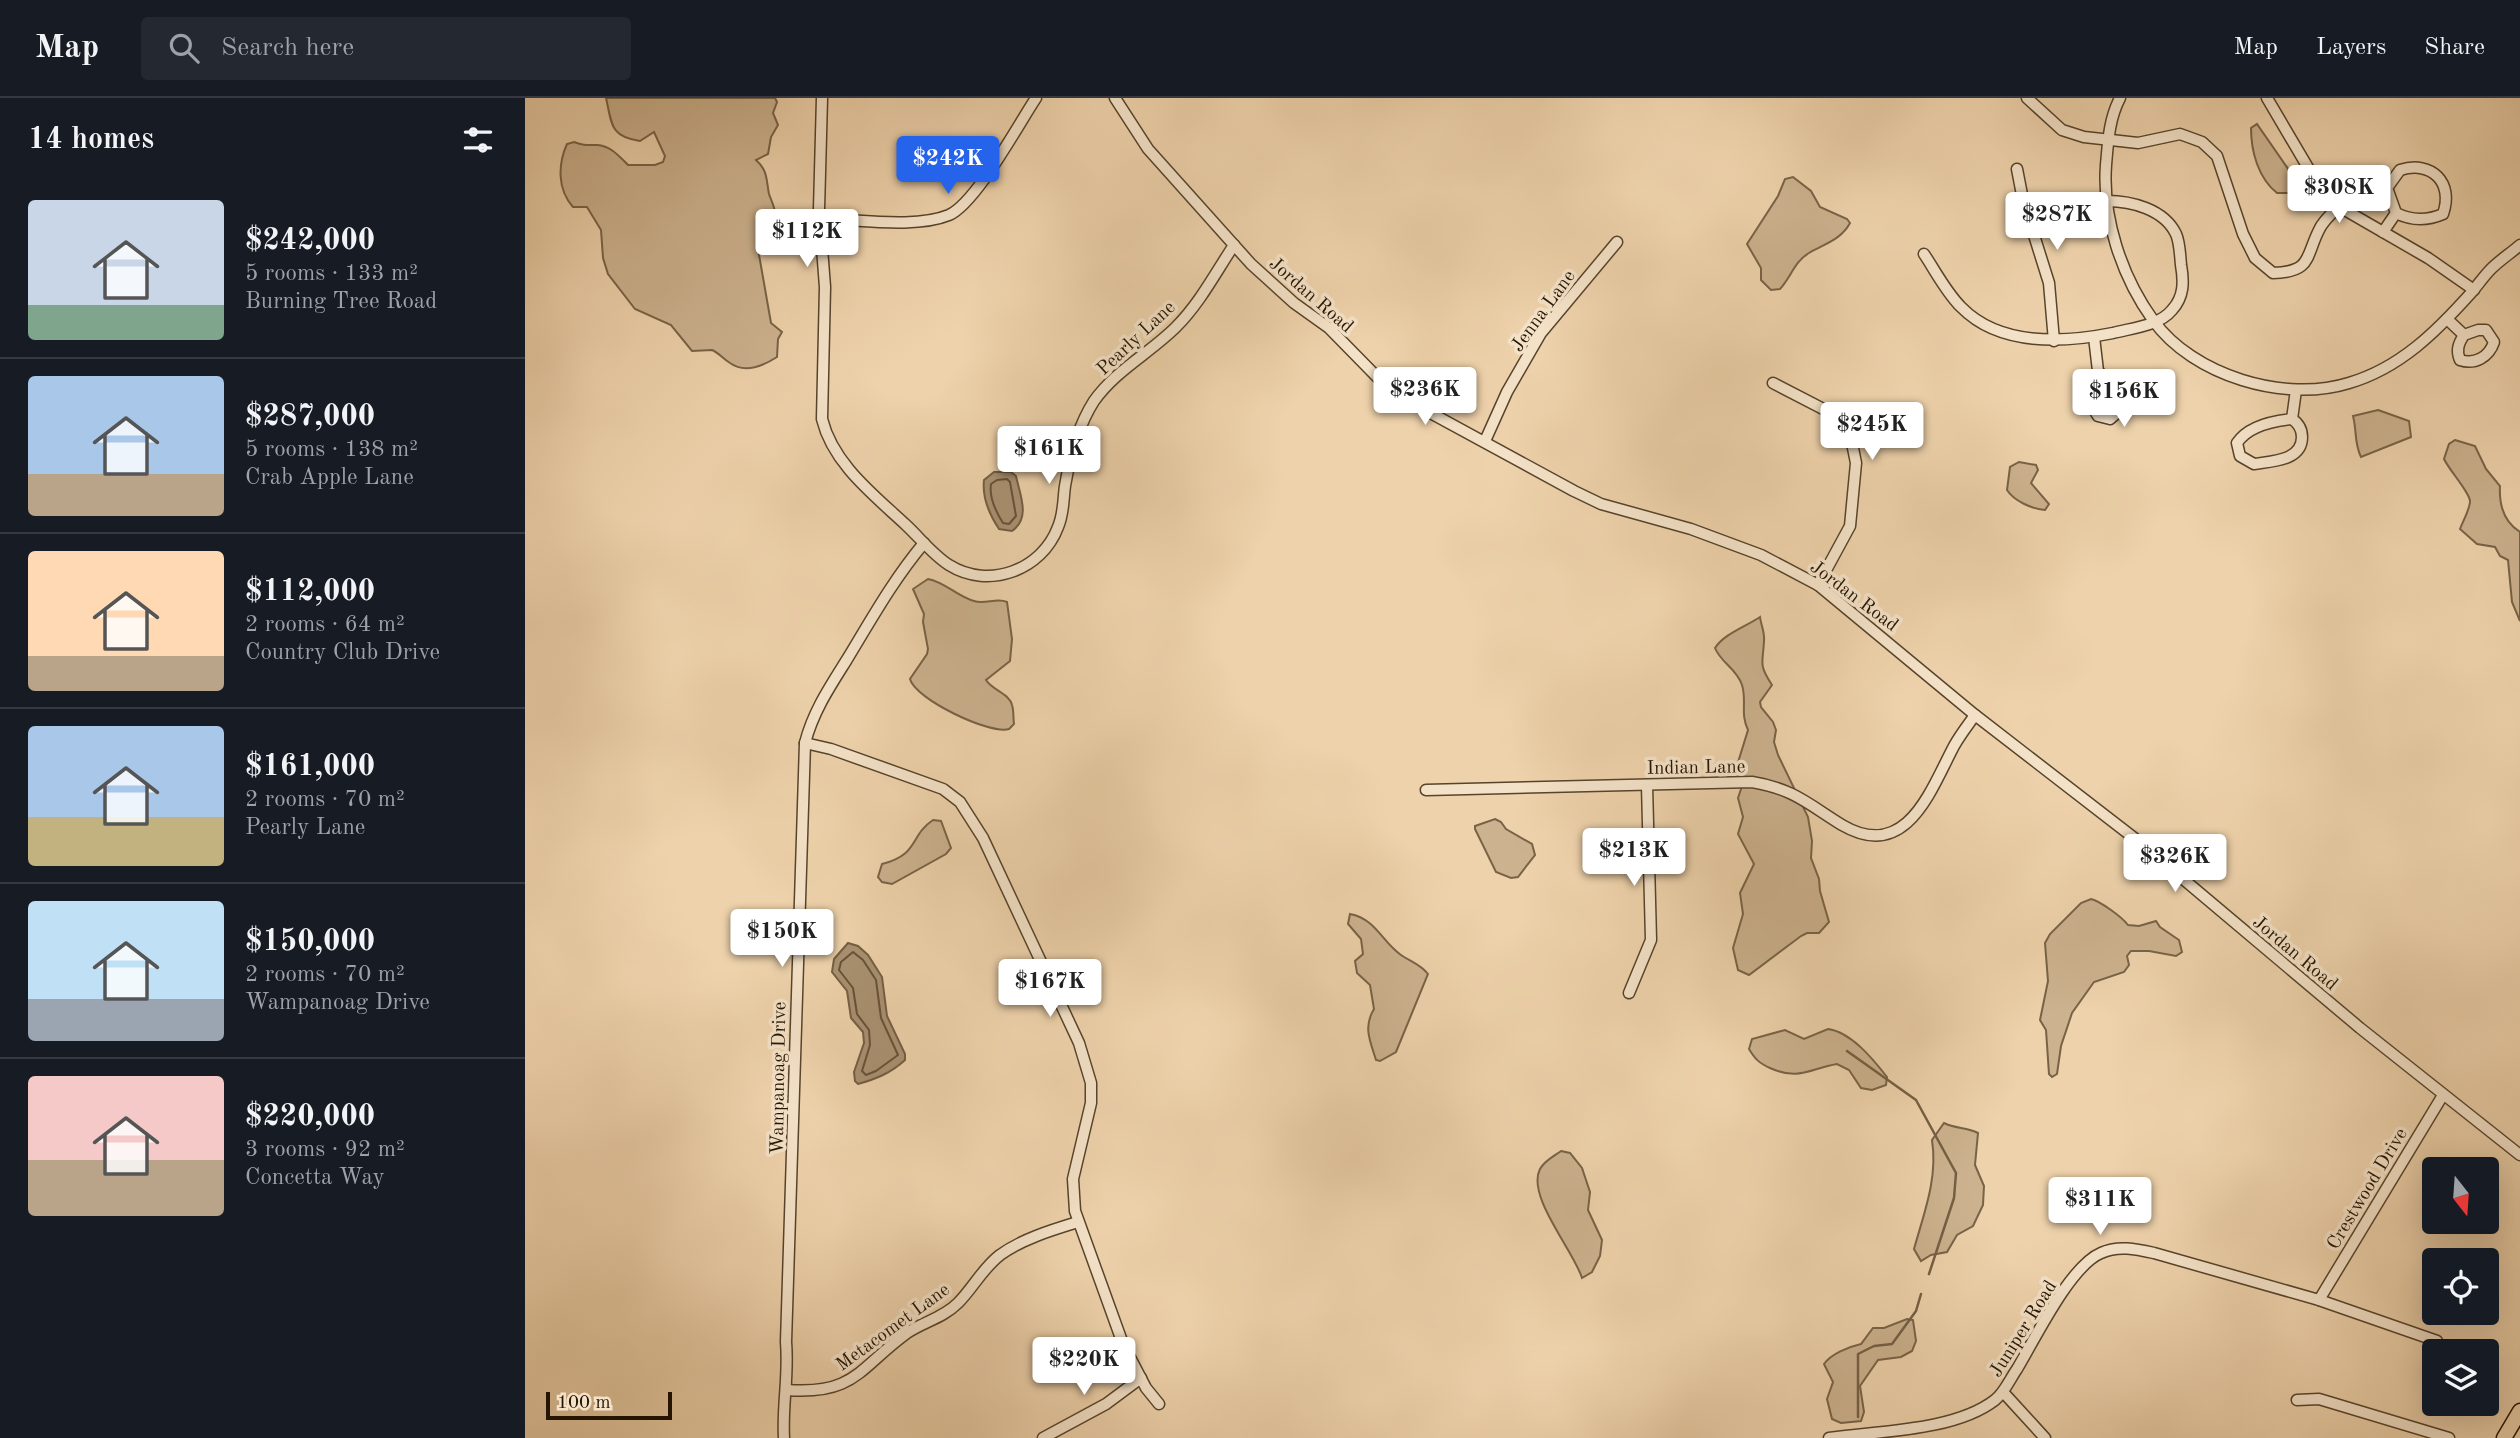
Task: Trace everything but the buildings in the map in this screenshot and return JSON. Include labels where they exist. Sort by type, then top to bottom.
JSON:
[{"type":"main road","points":[[2504,1438],[2520,1411]]},
{"type":"street","points":[[822,98],[820,219],[919,221],[950,214],[972,194],[1036,98]]},
{"type":"street","name":"Jordan Road","points":[[1115,98],[1149,149],[1234,245],[1294,303],[1329,328],[1378,378],[1427,411],[1601,504],[1691,529],[1761,555],[1818,584],[1975,715],[2120,827],[2443,1095],[2520,1154]]},
{"type":"street","points":[[2120,98],[2108,138],[2107,201],[2122,262],[2154,322],[2206,365],[2248,382],[2296,390],[2318,390],[2347,384],[2383,370],[2410,353],[2447,319],[2491,269],[2520,245]]},
{"type":"street","points":[[2267,98],[2310,171],[2338,206],[2447,269],[2474,290]]},
{"type":"street","points":[[2033,100],[2062,131],[2084,137],[2138,142],[2180,134],[2202,142],[2217,156],[2243,234],[2255,258],[2273,274],[2292,273],[2307,262],[2320,227],[2338,206]]},
{"type":"street","points":[[2420,167],[2430,171],[2444,184],[2448,199],[2443,214],[2424,219],[2407,219],[2396,214],[2387,188],[2400,170],[2420,167]]},
{"type":"street","points":[[2017,169],[2023,200],[2049,283],[2053,341]]},
{"type":"street","points":[[1924,254],[1953,298],[1970,316],[2005,333],[2053,341],[2094,337],[2154,322],[2171,312],[2182,291],[2176,234],[2167,221],[2141,204],[2107,201]]},
{"type":"street","points":[[2383,232],[2396,214]]},
{"type":"street","name":"Pearly Lane","points":[[820,219],[825,287],[822,419],[826,437],[850,470],[949,565],[987,576],[1019,570],[1042,553],[1058,528],[1074,443],[1091,407],[1117,376],[1178,325],[1234,245]]},
{"type":"street","name":"Jenna Lane","points":[[1485,441],[1507,392],[1541,333],[1616,242]]},
{"type":"street","points":[[2447,319],[2464,335]]},
{"type":"street","points":[[2094,337],[2098,371]]},
{"type":"street","points":[[1773,383],[1831,413],[1849,435],[1853,448],[1856,463],[1850,526],[1818,584]]},
{"type":"street","points":[[2292,419],[2296,390]]},
{"type":"street","points":[[2292,419],[2297,422],[2302,432],[2302,445],[2298,452],[2281,460],[2254,464],[2240,456],[2237,443],[2251,429],[2277,420],[2292,419]]},
{"type":"street","name":"Wampanoag Drive","points":[[784,1438],[805,743],[815,714],[833,680],[889,588],[924,543]]},
{"type":"street","name":"Indian Lane","points":[[1426,790],[1752,782],[1770,785],[1804,798],[1843,825],[1862,834],[1884,833],[1910,822],[1916,816],[1929,799],[1955,744],[1975,715]]},
{"type":"street","points":[[805,743],[840,752],[943,789],[960,803],[983,838],[1079,1043],[1091,1083],[1088,1123],[1073,1179],[1078,1222],[1123,1344],[1159,1404]]},
{"type":"street","points":[[1629,993],[1650,940],[1647,785]]},
{"type":"street","name":"Crestwood Drive","points":[[2319,1300],[2443,1095]]},
{"type":"street","name":"Metacomet Lane","points":[[787,1390],[822,1389],[851,1380],[909,1332],[951,1309],[984,1269],[1001,1254],[1035,1237],[1078,1222]]},
{"type":"street","name":"Juniper Road","points":[[1829,1438],[1949,1420],[1989,1404],[2003,1392],[2053,1308],[2085,1262],[2099,1253],[2113,1249],[2154,1253],[2319,1300],[2431,1339]]},
{"type":"street","points":[[1043,1438],[1106,1404],[1141,1378]]},
{"type":"street","points":[[2003,1392],[2045,1438]]},
{"type":"street","points":[[2297,1400],[2319,1399],[2449,1438]]},
{"type":"shaded area","points":[[606,98],[775,98],[777,102],[773,113],[778,125],[771,137],[768,154],[756,160],[765,172],[775,212],[759,241],[758,249],[771,323],[782,332],[778,339],[777,357],[760,366],[742,368],[712,350],[692,351],[671,325],[635,309],[608,274],[603,258],[601,230],[587,207],[573,207],[564,192],[561,168],[567,144],[574,142],[606,147],[628,165],[655,165],[663,162],[665,156],[654,132],[640,141],[618,132],[611,122]]},
{"type":"shaded area","points":[[2257,124],[2291,173],[2294,181],[2290,193],[2277,193],[2260,172],[2251,137],[2251,128]]},
{"type":"shaded area","points":[[1793,177],[1811,191],[1820,207],[1847,219],[1850,223],[1837,238],[1804,256],[1780,289],[1771,290],[1761,280],[1761,268],[1747,244],[1778,196],[1785,179]]},
{"type":"shaded area","points":[[2378,410],[2409,421],[2411,437],[2361,457],[2353,416]]},
{"type":"shaded area","points":[[2455,440],[2475,446],[2486,469],[2500,486],[2500,499],[2506,518],[2520,532],[2520,621],[2512,602],[2508,560],[2500,556],[2495,547],[2477,544],[2460,529],[2470,502],[2464,488],[2444,459],[2449,444]]},
{"type":"shaded area","points":[[2019,462],[2036,465],[2038,470],[2031,483],[2049,504],[2045,510],[2024,504],[2007,490],[2010,467]]},
{"type":"shaded area","points":[[928,579],[974,601],[1007,602],[1012,639],[1010,661],[986,680],[1011,701],[1014,724],[1009,729],[986,727],[954,714],[925,696],[910,679],[928,649],[924,614],[913,589]]},
{"type":"shaded area","points":[[1760,617],[1764,638],[1763,668],[1772,685],[1760,702],[1761,707],[1773,722],[1778,755],[1808,817],[1812,841],[1811,858],[1829,922],[1819,933],[1801,936],[1749,975],[1738,970],[1733,948],[1743,914],[1740,893],[1754,864],[1738,834],[1743,817],[1738,798],[1742,786],[1735,772],[1748,730],[1744,718],[1742,685],[1715,648],[1729,635]]},
{"type":"shaded area","points":[[1495,819],[1506,829],[1532,844],[1535,855],[1518,877],[1511,878],[1496,872],[1475,829],[1475,826]]},
{"type":"shaded area","points":[[933,820],[941,821],[951,848],[946,854],[892,884],[882,882],[878,877],[882,864],[909,850],[920,832]]},
{"type":"shaded area","points":[[2091,899],[2111,910],[2128,925],[2139,926],[2156,921],[2179,940],[2182,952],[2176,956],[2131,951],[2127,956],[2129,965],[2124,972],[2094,982],[2072,1013],[2061,1046],[2057,1074],[2052,1077],[2049,1074],[2046,1030],[2040,1020],[2048,981],[2045,943],[2050,934],[2081,903]]},
{"type":"shaded area","points":[[1350,914],[1373,926],[1394,950],[1419,965],[1428,974],[1396,1052],[1380,1061],[1376,1060],[1368,1028],[1374,1009],[1370,985],[1357,973],[1355,961],[1363,954],[1361,939],[1348,924]]},
{"type":"shaded area","points":[[1828,1029],[1845,1035],[1861,1047],[1887,1077],[1886,1085],[1872,1090],[1861,1088],[1849,1070],[1837,1064],[1797,1074],[1780,1072],[1760,1062],[1749,1049],[1752,1039],[1785,1030],[1804,1039]]},
{"type":"shaded area","points":[[1944,1123],[1978,1133],[1975,1165],[1984,1186],[1983,1205],[1973,1226],[1957,1235],[1947,1252],[1931,1255],[1921,1261],[1914,1249],[1932,1182],[1932,1140]]},
{"type":"shaded area","points":[[1561,1151],[1570,1153],[1582,1168],[1590,1192],[1588,1210],[1602,1240],[1600,1256],[1592,1272],[1582,1278],[1545,1208],[1537,1180],[1540,1169]]},
{"type":"shaded area","points":[[1907,1319],[1913,1320],[1916,1341],[1912,1351],[1901,1357],[1878,1360],[1860,1386],[1864,1412],[1861,1421],[1841,1423],[1832,1419],[1827,1399],[1833,1382],[1824,1364],[1840,1351],[1861,1344],[1873,1328],[1884,1328]]},
{"type":"water","points":[[994,472],[1011,472],[1016,476],[1023,513],[1018,526],[1012,531],[999,529],[987,506],[984,480]]},
{"type":"water","points":[[848,943],[858,946],[868,955],[882,977],[887,1016],[905,1054],[905,1060],[894,1069],[858,1084],[854,1072],[864,1043],[863,1032],[851,1018],[847,991],[832,972],[834,959]]},
{"type":"waterway","points":[[1847,1051],[1916,1100],[1956,1173],[1954,1198],[1929,1274]]},
{"type":"waterway","points":[[1858,1417],[1858,1354],[1874,1346],[1892,1344],[1916,1311],[1921,1294]]}]
